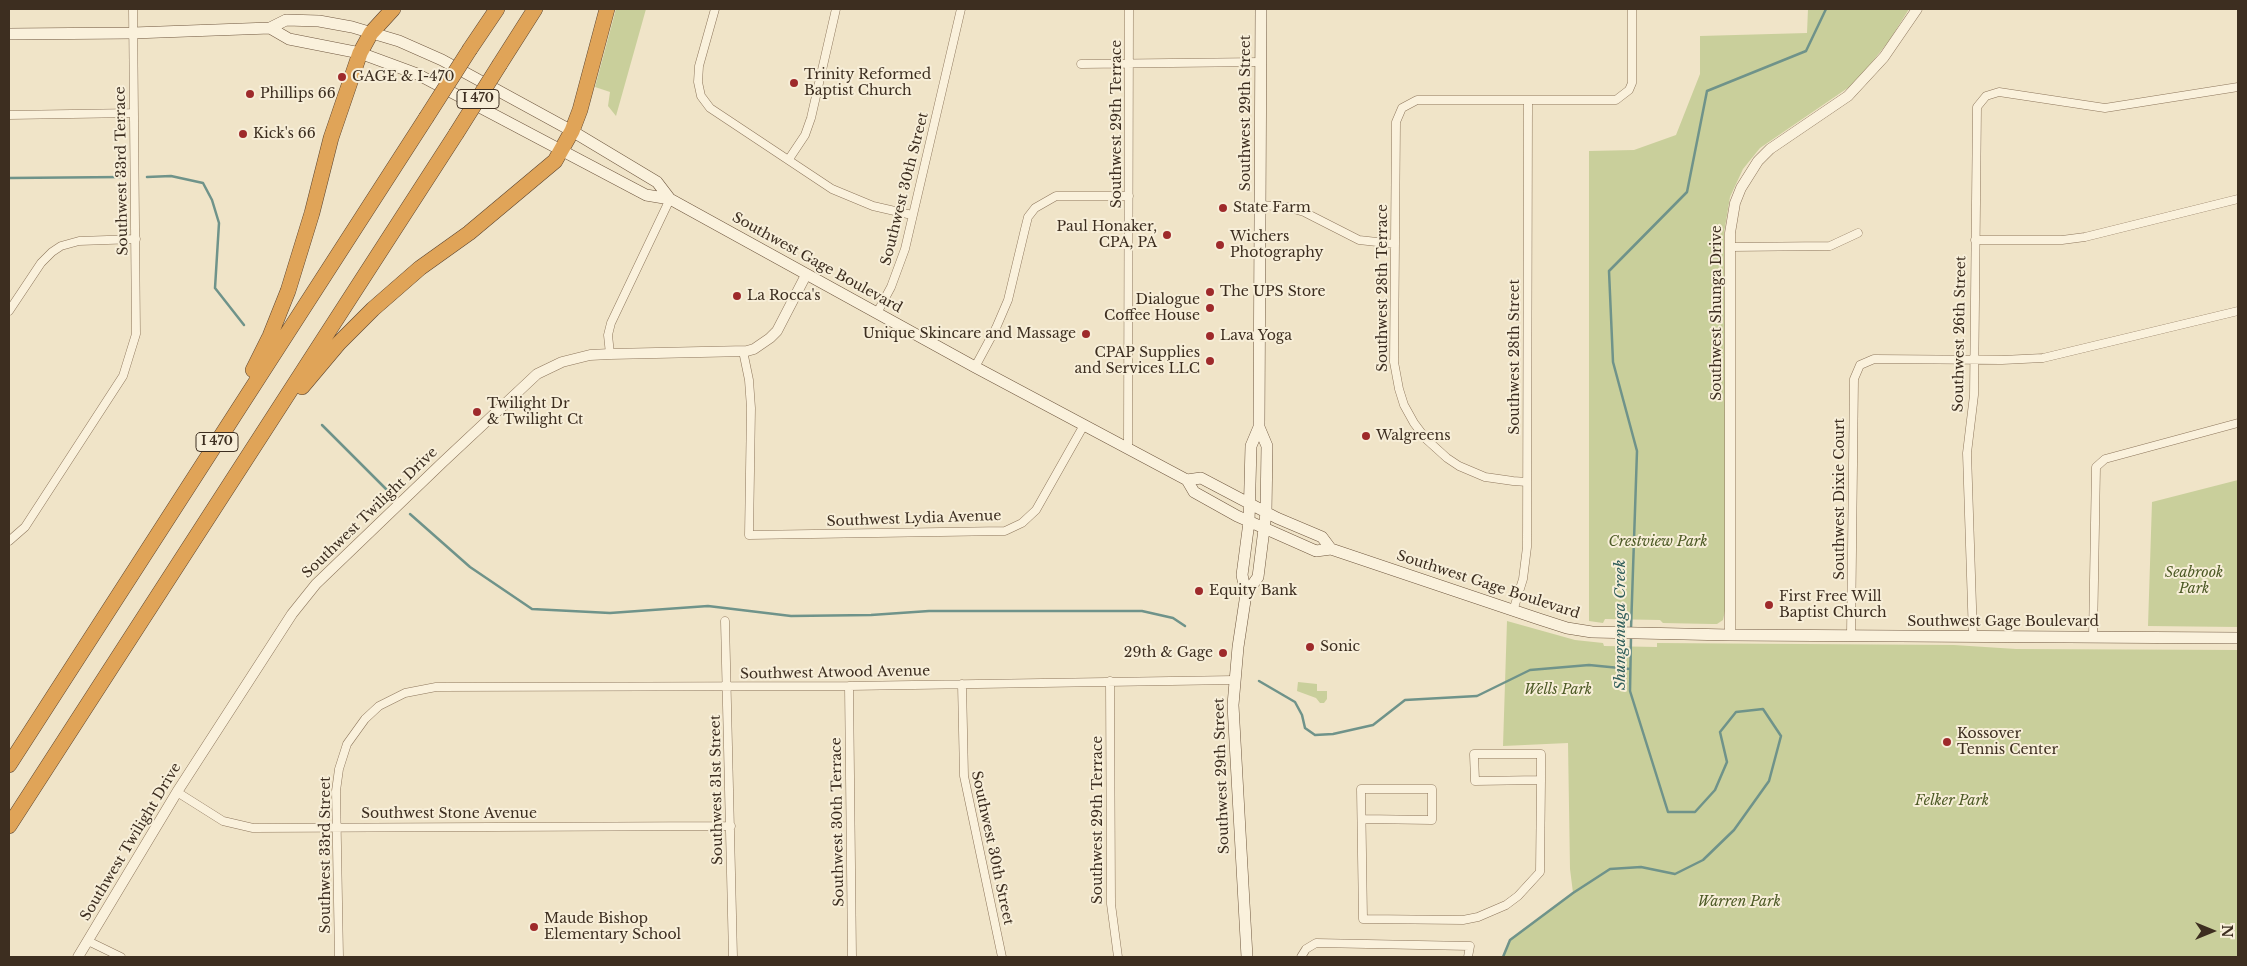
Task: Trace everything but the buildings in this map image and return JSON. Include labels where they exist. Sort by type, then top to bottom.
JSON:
[{"type":"highway","points":[[219,439],[270,336],[288,291],[312,213],[331,138],[360,53],[371,33],[393,9]]},
{"type":"highway","name":"I 470","points":[[9,765],[497,9]]},
{"type":"highway","name":"I 470","points":[[9,826],[536,9]]},
{"type":"highway","points":[[247,457],[310,377],[339,343],[366,316],[420,268],[469,233],[555,161],[572,131],[585,95],[608,9]]},
{"type":"main road","name":"Southwest 29th Street","points":[[1246,957],[1234,744],[1235,680],[1246,594],[1242,575],[1249,522],[1251,446],[1259,427],[1261,9]]},
{"type":"main road","name":"Southwest Gage Boulevard","points":[[9,34],[133,33],[270,28],[286,20],[303,20],[352,27],[399,41],[442,60],[572,131],[657,182],[670,199]]},
{"type":"main road","name":"Southwest Gage Boulevard","points":[[270,28],[289,39],[360,53],[433,81],[561,151],[646,194],[670,199],[975,367],[1187,480],[1194,492],[1249,522],[1316,551],[1331,549],[1567,628],[1607,632],[1730,635],[2238,638]]},
{"type":"main road","name":"Southwest 29th Street","points":[[1246,594],[1258,577],[1265,530],[1267,446],[1259,427]]},
{"type":"main road","name":"Southwest Gage Boulevard","points":[[1187,480],[1201,478],[1266,513],[1322,537],[1331,549]]},
{"type":"street","name":"Southwest 33rd Terrace","points":[[9,541],[25,527],[123,376],[136,332],[133,9]]},
{"type":"street","points":[[715,9],[699,66],[698,82],[701,96],[710,108],[789,159],[820,182],[852,198],[912,215]]},
{"type":"street","points":[[789,159],[805,134],[811,118],[836,9]]},
{"type":"street","name":"Southwest 30th Street","points":[[877,313],[891,287],[902,260],[961,9]]},
{"type":"street","name":"Southwest 29th Terrace","points":[[1128,448],[1129,9]]},
{"type":"street","points":[[1528,101],[1616,100],[1624,96],[1632,83],[1632,9]]},
{"type":"street","name":"Southwest Shunga Drive","points":[[1730,635],[1730,247],[1735,203],[1740,188],[1758,161],[1770,149],[1848,96],[1884,56],[1916,9]]},
{"type":"street","points":[[1081,64],[1261,62]]},
{"type":"street","name":"Southwest 26th Street","points":[[1973,637],[1966,453],[1974,395],[1976,111],[1979,103],[1986,96],[2000,92],[2105,108],[2238,88]]},
{"type":"street","name":"Southwest 28th Terrace","points":[[1527,482],[1485,477],[1447,458],[1426,439],[1409,414],[1399,390],[1394,362],[1396,122],[1402,108],[1418,100],[1528,101]]},
{"type":"street","name":"Southwest 28th Street","points":[[1513,610],[1522,578],[1527,548],[1528,101]]},
{"type":"street","points":[[9,115],[134,113]]},
{"type":"street","points":[[975,367],[996,328],[1008,300],[1024,229],[1028,217],[1035,208],[1056,196],[1130,196]]},
{"type":"street","points":[[1975,240],[2062,240],[2084,237],[2238,198]]},
{"type":"street","points":[[610,354],[608,335],[611,323],[670,199]]},
{"type":"street","points":[[1261,205],[1287,207],[1304,212],[1359,240],[1395,244]]},
{"type":"street","points":[[1730,247],[1830,246],[1858,233]]},
{"type":"street","points":[[9,311],[41,263],[61,246],[79,241],[136,239]]},
{"type":"street","name":"Southwest Twilight Drive","points":[[78,957],[177,792],[282,627],[316,584],[537,374],[571,359],[610,354],[743,351],[754,349],[763,344],[776,331],[806,275]]},
{"type":"street","points":[[1974,360],[2025,360],[2062,354],[2238,311]]},
{"type":"street","name":"Southwest Lydia Avenue","points":[[743,351],[749,380],[751,408],[749,535],[1005,531],[1022,523],[1040,505],[1084,425]]},
{"type":"street","name":"Southwest Dixie Court","points":[[1851,636],[1854,379],[1860,365],[1874,359],[1974,360]]},
{"type":"street","points":[[2093,637],[2094,472],[2099,463],[2105,459],[2238,423]]},
{"type":"street","name":"Southwest 31st Street","points":[[726,622],[733,957]]},
{"type":"street","name":"Southwest Atwood Avenue","points":[[436,687],[849,686],[1235,680]]},
{"type":"street","name":"Southwest 29th Terrace","points":[[1110,681],[1111,904],[1118,957]]},
{"type":"street","name":"Southwest 30th Street","points":[[962,684],[961,742],[964,776],[1002,957]]},
{"type":"street","name":"Southwest 30th Terrace","points":[[849,686],[852,957]]},
{"type":"street","name":"Southwest 33rd Street","points":[[339,957],[337,778],[344,752],[352,735],[365,719],[387,701],[406,693],[436,687]]},
{"type":"street","points":[[1362,819],[1432,820],[1432,789],[1362,789],[1362,819],[1363,919],[1463,920],[1478,917],[1506,905],[1518,896],[1540,872],[1542,780],[1541,754],[1474,754],[1474,781],[1542,780]]},
{"type":"street","name":"Southwest Stone Avenue","points":[[177,792],[211,814],[233,825],[254,828],[731,826]]},
{"type":"street","points":[[88,941],[121,957]]},
{"type":"street","points":[[1301,957],[1306,949],[1316,943],[1470,946],[1468,957]]},
{"type":"green space","points":[[616,9],[646,9],[616,116],[608,106],[610,92],[595,87]]},
{"type":"green space","name":"Crestview Park","points":[[1808,9],[1909,9],[1889,41],[1855,83],[1760,148],[1743,169],[1730,197],[1724,233],[1726,606],[1723,620],[1717,624],[1663,623],[1660,620],[1605,619],[1603,623],[1589,621],[1589,151],[1634,150],[1676,135],[1700,74],[1700,36],[1807,33]]},
{"type":"green space","name":"Seabrook Park","points":[[2238,480],[2238,627],[2148,626],[2152,502]]},
{"type":"green space","name":"Felker Park","points":[[1507,621],[1575,640],[1603,643],[1604,646],[1657,647],[1657,643],[1954,645],[2016,649],[2238,650],[2238,957],[1503,957],[1510,940],[1573,893],[1570,869],[1568,743],[1503,746]]},
{"type":"green space","points":[[1298,682],[1317,684],[1317,691],[1327,691],[1327,699],[1324,703],[1320,703],[1316,698],[1297,691]]},
{"type":"waterway","name":"Shunganuga Creek","points":[[1631,629],[1637,451],[1613,362],[1609,271],[1687,192],[1707,91],[1806,51],[1826,9]]},
{"type":"waterway","points":[[147,177],[171,176],[203,183],[212,200],[219,223],[215,288],[244,325]]},
{"type":"waterway","points":[[9,178],[123,177]]},
{"type":"waterway","points":[[322,425],[389,492]]},
{"type":"waterway","points":[[410,514],[470,567],[532,609],[610,613],[708,606],[791,616],[871,615],[929,611],[1142,611],[1173,618],[1185,626]]},
{"type":"waterway","name":"Shunganuga Creek","points":[[1503,957],[1510,940],[1573,893],[1610,869],[1641,867],[1675,874],[1703,860],[1734,830],[1769,781],[1781,736],[1763,709],[1736,712],[1720,732],[1727,762],[1715,790],[1695,812],[1668,812],[1630,691],[1631,637]]},
{"type":"waterway","points":[[1259,681],[1295,702],[1302,715],[1305,728],[1315,735],[1333,734],[1373,725],[1405,700],[1477,696],[1530,670],[1589,665],[1630,669]]},
{"type":"place","name":"GAGE & I-470","points":[[342,77]]},
{"type":"place","name":"Trinity Reformed Baptist Church","points":[[794,83]]},
{"type":"place","name":"Phillips 66","points":[[250,94]]},
{"type":"place","name":"Kick's 66","points":[[243,134]]},
{"type":"place","name":"State Farm","points":[[1223,208]]},
{"type":"place","name":"Paul Honaker, CPA, PA","points":[[1167,235]]},
{"type":"place","name":"Wichers Photography","points":[[1220,245]]},
{"type":"place","name":"The UPS Store","points":[[1210,292]]},
{"type":"place","name":"La Rocca's","points":[[737,296]]},
{"type":"place","name":"Dialogue Coffee House","points":[[1210,308]]},
{"type":"place","name":"Unique Skincare and Massage","points":[[1086,334]]},
{"type":"place","name":"Lava Yoga","points":[[1210,336]]},
{"type":"place","name":"CPAP Supplies and Services LLC","points":[[1210,361]]},
{"type":"place","name":"Twilight Dr & Twilight Ct","points":[[477,412]]},
{"type":"place","name":"Walgreens","points":[[1366,436]]},
{"type":"place","name":"Equity Bank","points":[[1199,591]]},
{"type":"place","name":"First Free Will Baptist Church","points":[[1769,605]]},
{"type":"place","name":"Sonic","points":[[1310,647]]},
{"type":"place","name":"29th & Gage","points":[[1223,653]]},
{"type":"place","name":"Kossover Tennis Center","points":[[1947,742]]},
{"type":"place","name":"Maude Bishop Elementary School","points":[[534,927]]},
{"type":"park label","name":"Wells Park","points":[[1558,690]]},
{"type":"park label","name":"Warren Park","points":[[1739,902]]}]
